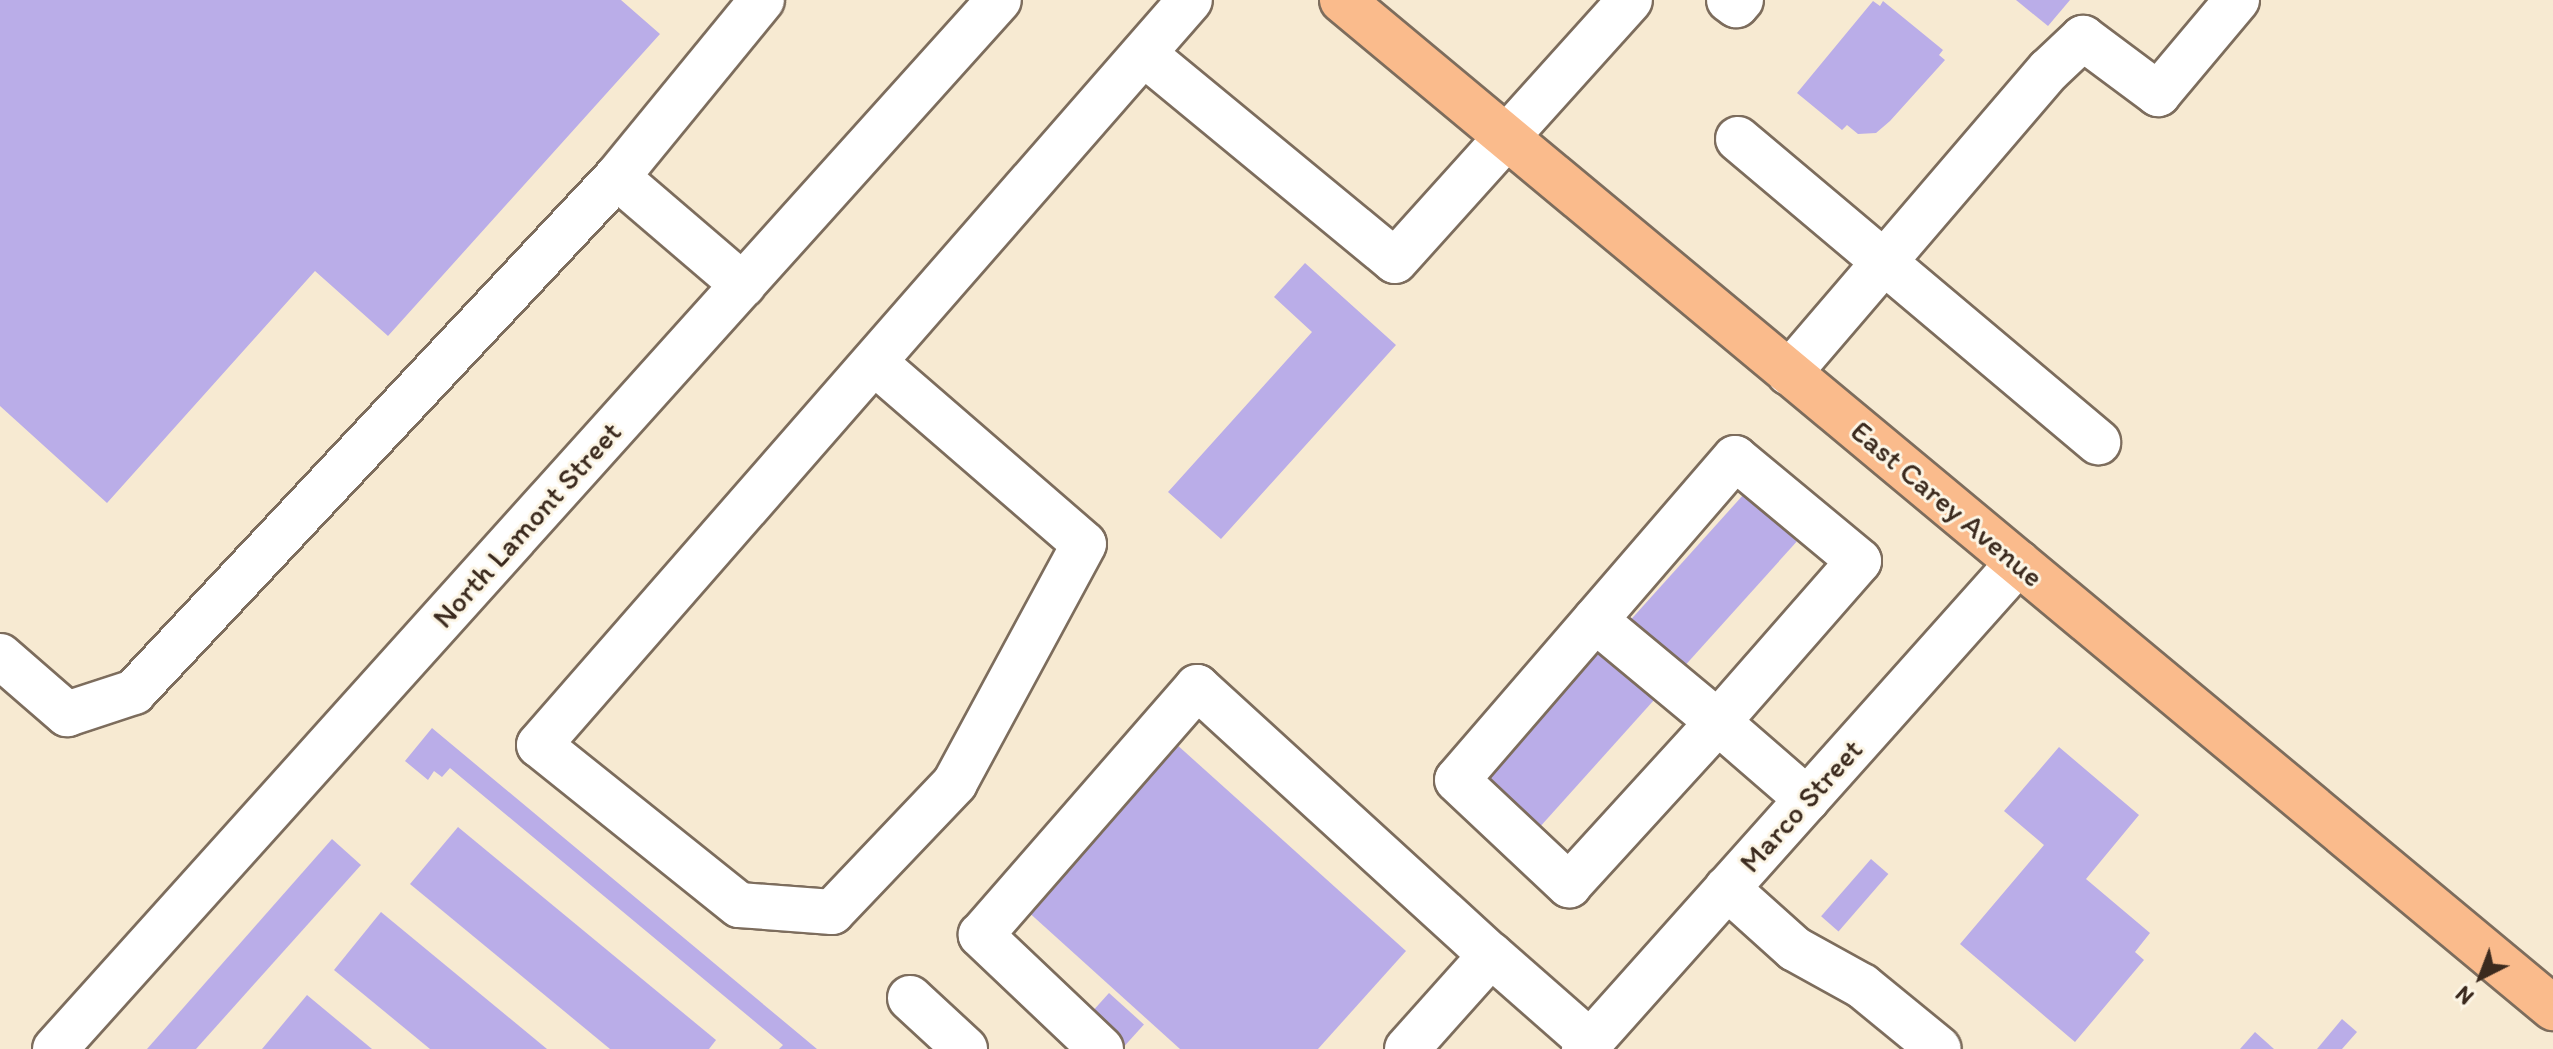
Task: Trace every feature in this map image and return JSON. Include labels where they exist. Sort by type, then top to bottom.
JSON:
[{"type":"main road","name":"East Carey Avenue","points":[[1342,0],[2553,1008]]},
{"type":"street","points":[[0,656],[67,714],[134,692],[617,177],[762,0]]},
{"type":"street","name":"North Lamont Street","points":[[55,1049],[999,0]]},
{"type":"street","points":[[875,363],[1084,544],[955,783],[832,912],[739,905],[539,745],[1190,0]]},
{"type":"street","points":[[1144,54],[1395,261],[1503,135],[1630,0]]},
{"type":"street","points":[[1729,0],[1736,5],[1741,0]]},
{"type":"street","points":[[1789,373],[1888,263],[2049,70],[2083,38],[2158,94],[2237,0]]},
{"type":"street","points":[[1738,139],[2098,442]]},
{"type":"street","points":[[617,177],[743,285]]},
{"type":"street","points":[[1735,458],[1859,561],[1718,722],[1569,885],[1457,780],[1735,458]]},
{"type":"street","name":"Marco Street","points":[[1587,1046],[2018,563]]},
{"type":"street","points":[[1595,620],[1807,799]]},
{"type":"street","points":[[1101,1049],[981,935],[1197,687],[1587,1046]]},
{"type":"street","points":[[1727,888],[1795,949],[1862,986],[1939,1049]]},
{"type":"street","points":[[1407,1049],[1491,955]]},
{"type":"street","points":[[910,998],[965,1049]]},
{"type":"building","points":[[0,0],[621,0],[660,34],[388,336],[315,271],[107,503],[0,406]]},
{"type":"building","points":[[2016,0],[2070,0],[2048,26]]},
{"type":"building","points":[[1873,1],[1880,6],[1883,1],[1943,50],[1939,55],[1945,60],[1876,133],[1858,134],[1847,125],[1842,130],[1797,93]]},
{"type":"building","points":[[1305,263],[1396,345],[1221,539],[1168,492],[1312,332],[1274,297]]},
{"type":"building","points":[[1744,494],[1797,542],[1680,671],[1628,623]]},
{"type":"building","points":[[1600,651],[1654,700],[1536,831],[1482,783]]},
{"type":"building","points":[[432,728],[817,1049],[779,1049],[783,1045],[450,768],[442,777],[434,771],[428,780],[405,761]]},
{"type":"building","points":[[1175,743],[1406,951],[1318,1049],[1180,1049],[1025,909]]},
{"type":"building","points":[[2059,747],[2139,815],[2086,879],[2150,933],[2135,952],[2144,960],[2075,1042],[1960,944],[2044,845],[2004,811]]},
{"type":"building","points":[[458,827],[716,1040],[709,1049],[610,1049],[410,884]]},
{"type":"building","points":[[332,839],[361,865],[196,1049],[147,1049]]},
{"type":"building","points":[[1871,859],[1888,874],[1838,931],[1821,916]]},
{"type":"building","points":[[381,912],[547,1049],[430,1049],[334,970]]},
{"type":"building","points":[[1109,993],[1144,1024],[1122,1049],[1117,1049],[1085,1020]]},
{"type":"building","points":[[307,995],[372,1049],[262,1049]]},
{"type":"building","points":[[2342,1019],[2357,1032],[2342,1049],[2317,1049]]},
{"type":"building","points":[[2255,1032],[2274,1049],[2240,1049]]}]
